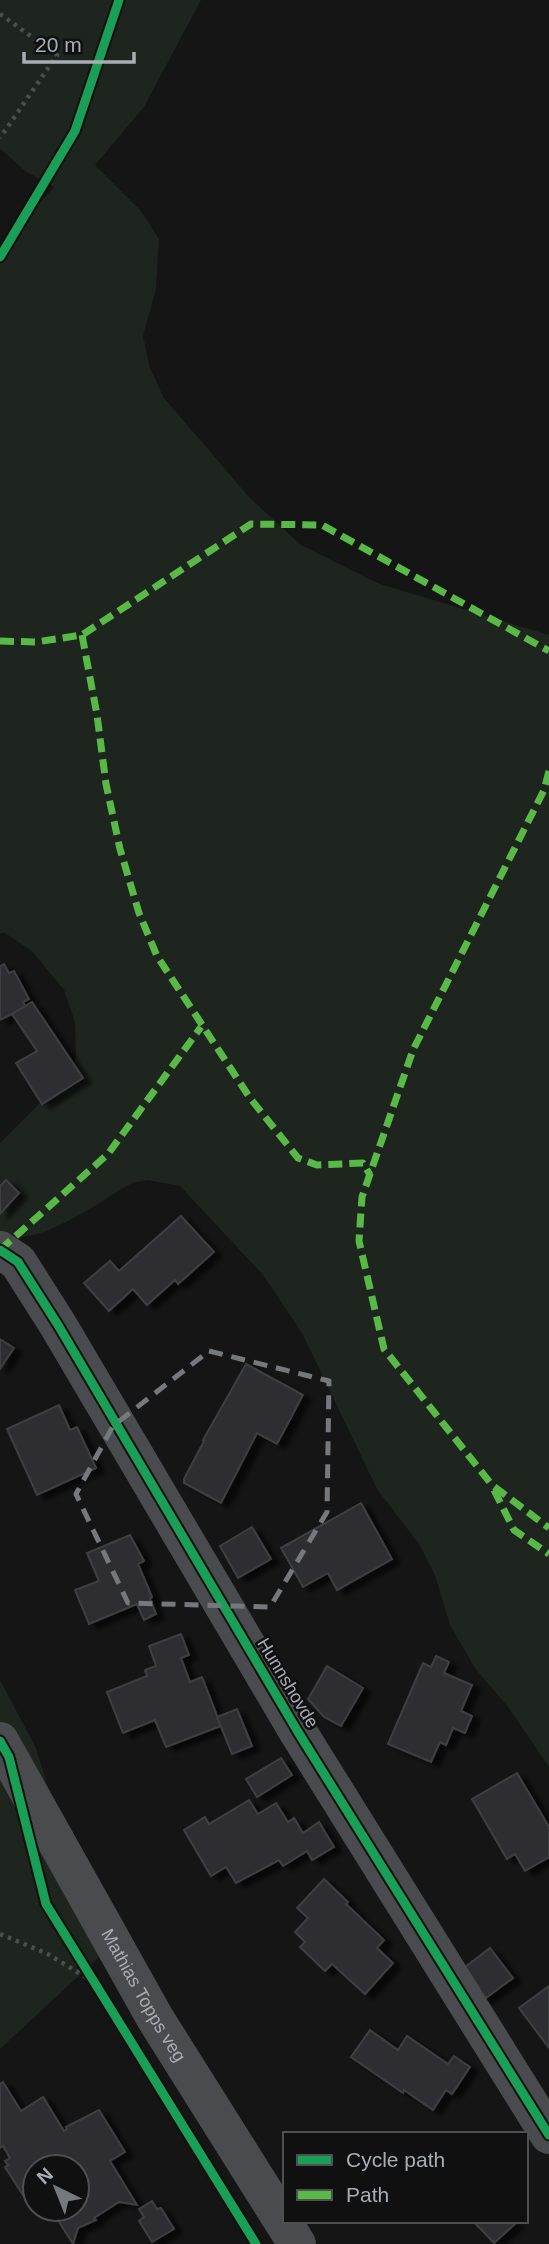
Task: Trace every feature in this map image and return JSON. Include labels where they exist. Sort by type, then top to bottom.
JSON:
[{"type":"street","name":"Hunnshovde","points":[[0,1250],[18,1262],[58,1325],[298,1732],[549,2135]]},
{"type":"street","name":"Mathias Topps veg","points":[[0,1741],[155,2018],[283,2222]]},
{"type":"street","name":"Mathias Topps veg","points":[[284,2223],[297,2244]]},
{"type":"path","points":[[0,257],[75,131],[119,0]]},
{"type":"path","points":[[0,13],[57,55],[0,138]]},
{"type":"path","points":[[0,1934],[46,1953],[96,1983]]},
{"type":"path","points":[[81,1961],[96,1983]]},
{"type":"highlighted area","points":[[209,1351],[329,1381],[327,1512],[270,1607],[128,1603],[76,1494],[113,1426]]},
{"type":"shaded area","points":[[0,0],[201,0],[144,107],[95,165],[141,211],[159,239],[156,289],[143,336],[150,368],[164,398],[251,499],[301,545],[377,583],[549,635],[549,1767],[508,1707],[475,1668],[450,1625],[435,1575],[419,1544],[377,1489],[302,1333],[263,1275],[180,1186],[147,1180],[132,1183],[49,1230],[15,1238],[0,1235],[0,1143],[69,1074],[76,1058],[75,1022],[64,990],[32,951],[5,933],[0,933],[0,246],[54,187],[25,171],[0,150]]},
{"type":"shaded area","points":[[0,1680],[36,1748],[51,1797],[128,1930],[0,2049]]},
{"type":"building","points":[[4,964],[9,973],[14,971],[29,999],[23,1002],[26,1007],[0,1020],[0,966]]},
{"type":"building","points":[[32,1002],[83,1078],[42,1104],[16,1063],[37,1051],[12,1014]]},
{"type":"building","points":[[6,1180],[19,1193],[0,1214],[0,1186]]},
{"type":"building","points":[[181,1216],[214,1252],[178,1284],[175,1280],[147,1305],[133,1289],[109,1311],[84,1283],[110,1261],[119,1271]]},
{"type":"building","points":[[0,1339],[14,1348],[0,1369]]},
{"type":"building","points":[[246,1364],[303,1395],[277,1444],[257,1433],[221,1503],[184,1483],[184,1479]]},
{"type":"building","points":[[59,1405],[70,1430],[77,1427],[96,1468],[37,1495],[7,1429]]},
{"type":"building","points":[[361,1503],[392,1559],[337,1590],[328,1573],[303,1587],[281,1548]]},
{"type":"building","points":[[252,1527],[271,1559],[238,1578],[220,1546]]},
{"type":"building","points":[[130,1535],[144,1561],[138,1564],[156,1614],[144,1620],[137,1604],[89,1624],[75,1590],[99,1581],[87,1553]]},
{"type":"building","points":[[181,1634],[189,1655],[181,1658],[190,1682],[202,1677],[221,1726],[166,1747],[155,1720],[123,1733],[107,1692],[147,1676],[145,1670],[156,1666],[149,1646]]},
{"type":"building","points":[[436,1656],[449,1662],[444,1673],[472,1685],[461,1711],[472,1716],[465,1733],[453,1728],[446,1745],[440,1742],[431,1762],[388,1744],[423,1663],[431,1667]]},
{"type":"building","points":[[327,1666],[363,1688],[341,1726],[324,1717],[308,1699]]},
{"type":"building","points":[[237,1709],[252,1746],[232,1754],[217,1717]]},
{"type":"building","points":[[281,1758],[292,1775],[257,1797],[246,1779]]},
{"type":"building","points":[[517,1773],[549,1827],[549,1857],[525,1871],[515,1854],[507,1859],[472,1799]]},
{"type":"building","points":[[249,1800],[258,1814],[276,1803],[288,1822],[294,1818],[303,1833],[319,1822],[334,1847],[312,1860],[307,1851],[283,1866],[279,1860],[236,1883],[226,1867],[211,1876],[184,1830],[205,1817],[209,1824]]},
{"type":"building","points":[[324,1879],[384,1940],[377,1948],[393,1963],[365,1994],[332,1964],[325,1971],[300,1947],[305,1942],[295,1932],[308,1918],[297,1908]]},
{"type":"building","points":[[490,1948],[513,1978],[483,2000],[460,1971]]},
{"type":"building","points":[[549,1986],[549,2048],[519,2008]]},
{"type":"building","points":[[370,2030],[398,2050],[407,2036],[448,2064],[454,2056],[470,2067],[452,2094],[446,2090],[433,2110],[351,2057]]},
{"type":"building","points":[[3,2082],[21,2111],[43,2097],[64,2131],[66,2127],[99,2110],[125,2152],[110,2161],[137,2205],[119,2202],[91,2222],[91,2153],[21,2153],[21,2192],[5,2167],[8,2165],[5,2161],[10,2158],[3,2146],[0,2148],[0,2084]]},
{"type":"building","points":[[152,2201],[157,2209],[161,2208],[174,2229],[152,2242],[139,2221],[144,2217],[139,2209]]},
{"type":"building","points":[[60,2223],[89,2223],[78,2228],[73,2244]]},
{"type":"building","points":[[475,2223],[516,2223],[494,2243]]},
{"type":"marked path","points":[[0,641],[36,642],[82,635],[251,524],[322,525],[549,651]]},
{"type":"marked path","points":[[82,635],[106,784],[120,849],[139,913],[157,956],[250,1098],[298,1158],[317,1165],[363,1163],[370,1175]]},
{"type":"marked path","points":[[549,771],[544,790],[413,1050],[362,1197],[359,1241],[384,1349],[492,1485],[549,1528]]},
{"type":"marked path","points":[[0,1250],[108,1154],[201,1027]]},
{"type":"marked path","points":[[494,1490],[514,1530],[549,1554]]},
{"type":"cycle path","points":[[0,257],[75,131],[119,0]]},
{"type":"cycle path","points":[[0,1250],[18,1262],[58,1325],[298,1732],[549,2135]]},
{"type":"cycle path","points":[[0,1741],[9,1757],[46,1904],[256,2244]]}]
